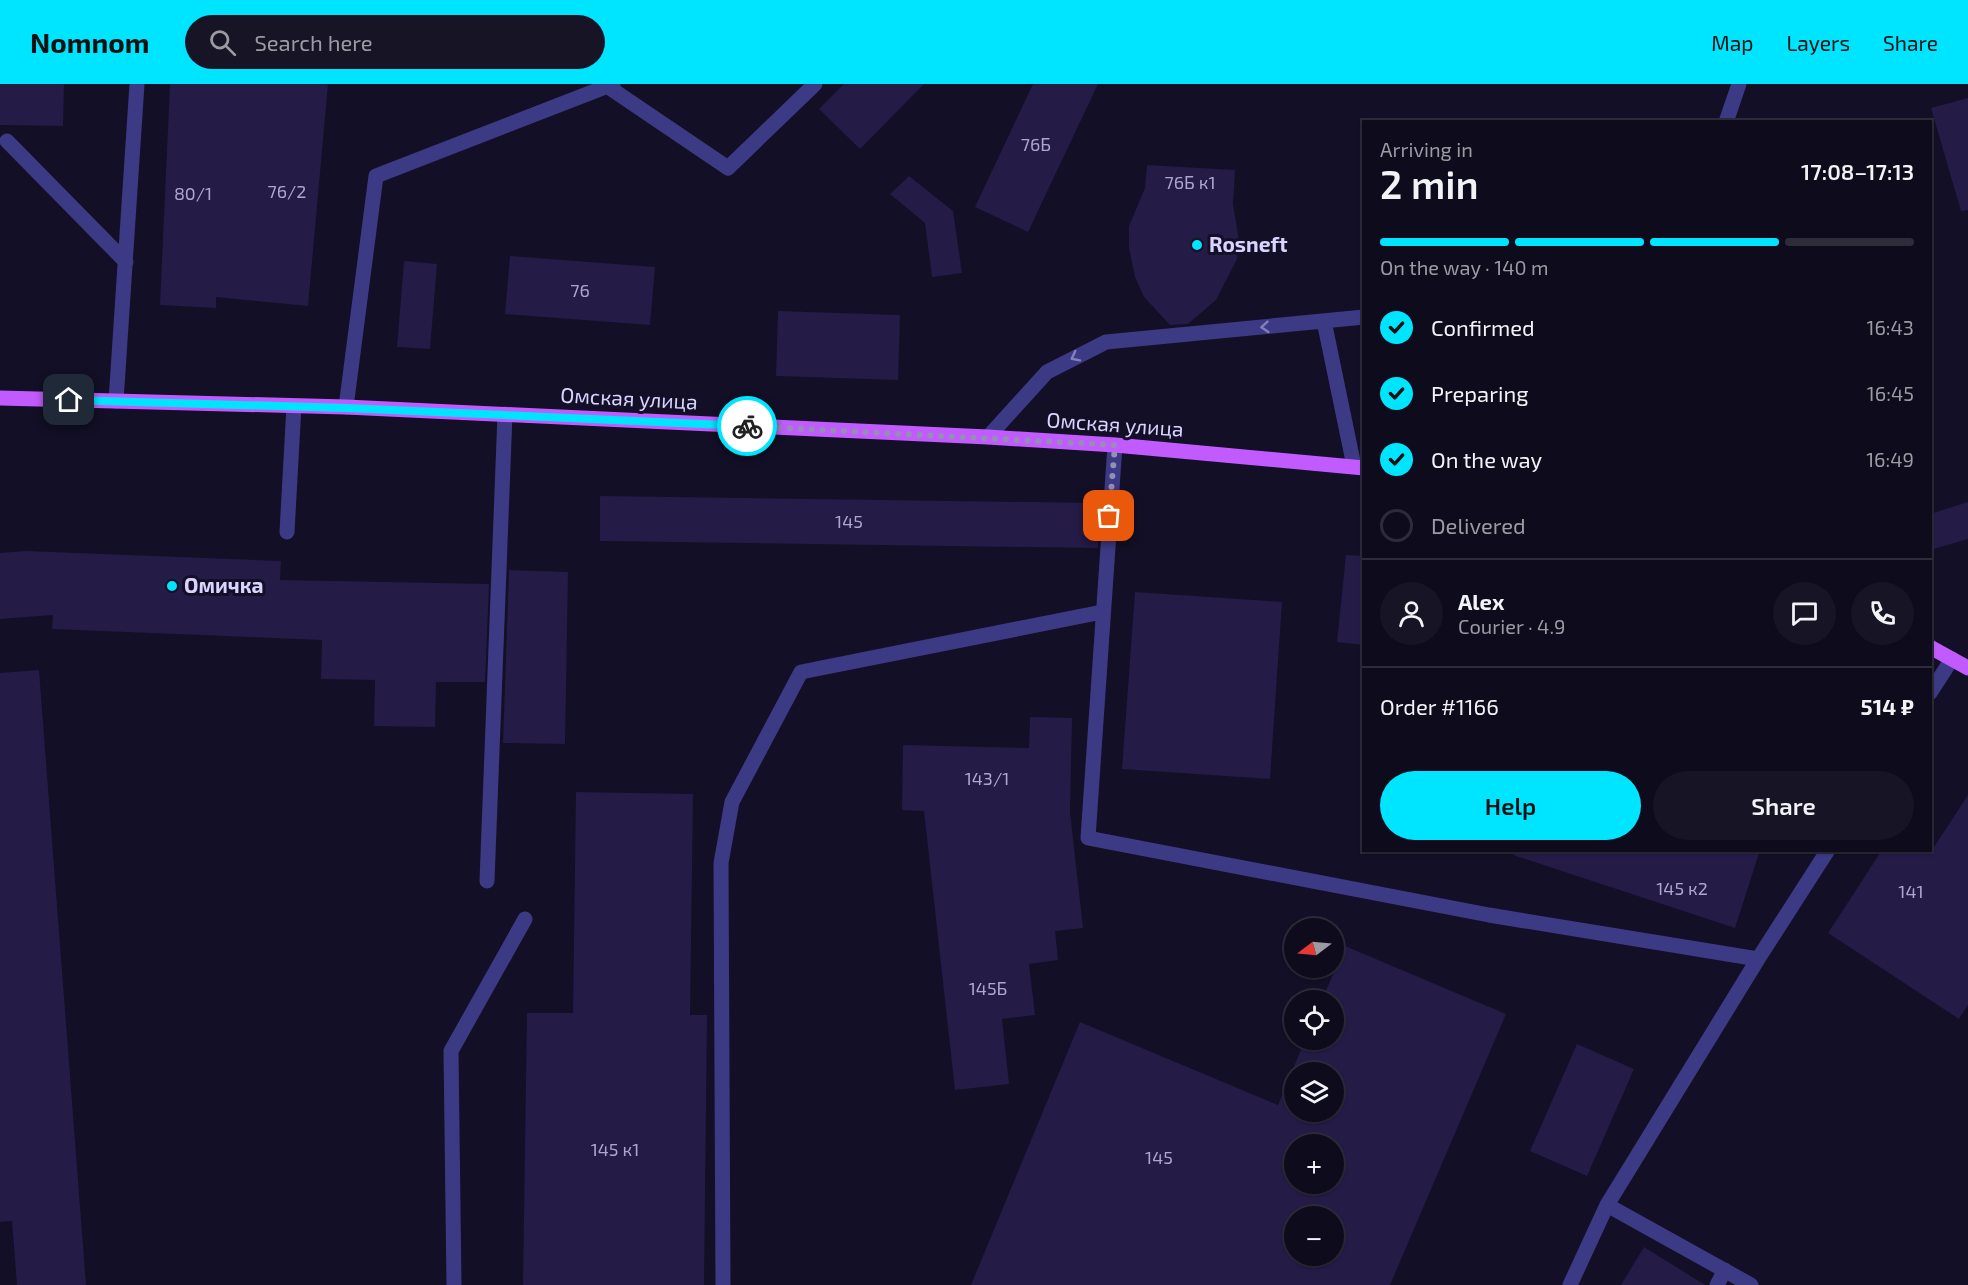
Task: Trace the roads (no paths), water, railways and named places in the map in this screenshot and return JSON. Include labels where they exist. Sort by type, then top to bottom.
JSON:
[{"type":"main road","name":"Омская улица","points":[[0,398],[505,414],[988,437],[1115,445],[1359,467]]},
{"type":"main road","points":[[1932,648],[1968,668]]},
{"type":"street","points":[[116,401],[137,84]]},
{"type":"street","points":[[346,408],[376,176],[608,85],[728,168],[815,84]]},
{"type":"street","points":[[1727,120],[1739,84]]},
{"type":"street","points":[[7,141],[126,262]]},
{"type":"street","points":[[988,437],[1047,372],[1106,342],[1362,317]]},
{"type":"street","points":[[1324,321],[1359,467]]},
{"type":"street","points":[[287,532],[294,406]]},
{"type":"street","points":[[487,882],[505,414]]},
{"type":"street","points":[[1115,445],[1101,612],[1088,838],[1489,915],[1758,959]]},
{"type":"street","points":[[723,1285],[721,863],[732,802],[801,672],[1101,612]]},
{"type":"street","points":[[1932,690],[1952,659]]},
{"type":"street","points":[[1570,1285],[1607,1205],[1827,852]]},
{"type":"street","points":[[454,1285],[451,1051],[525,920]]},
{"type":"street","points":[[1607,1205],[1751,1285]]},
{"type":"street","points":[[1717,1285],[1725,1270]]},
{"type":"place","name":"Rosneft","points":[[1197,245]]},
{"type":"place","name":"Омичка","points":[[172,586]]}]
